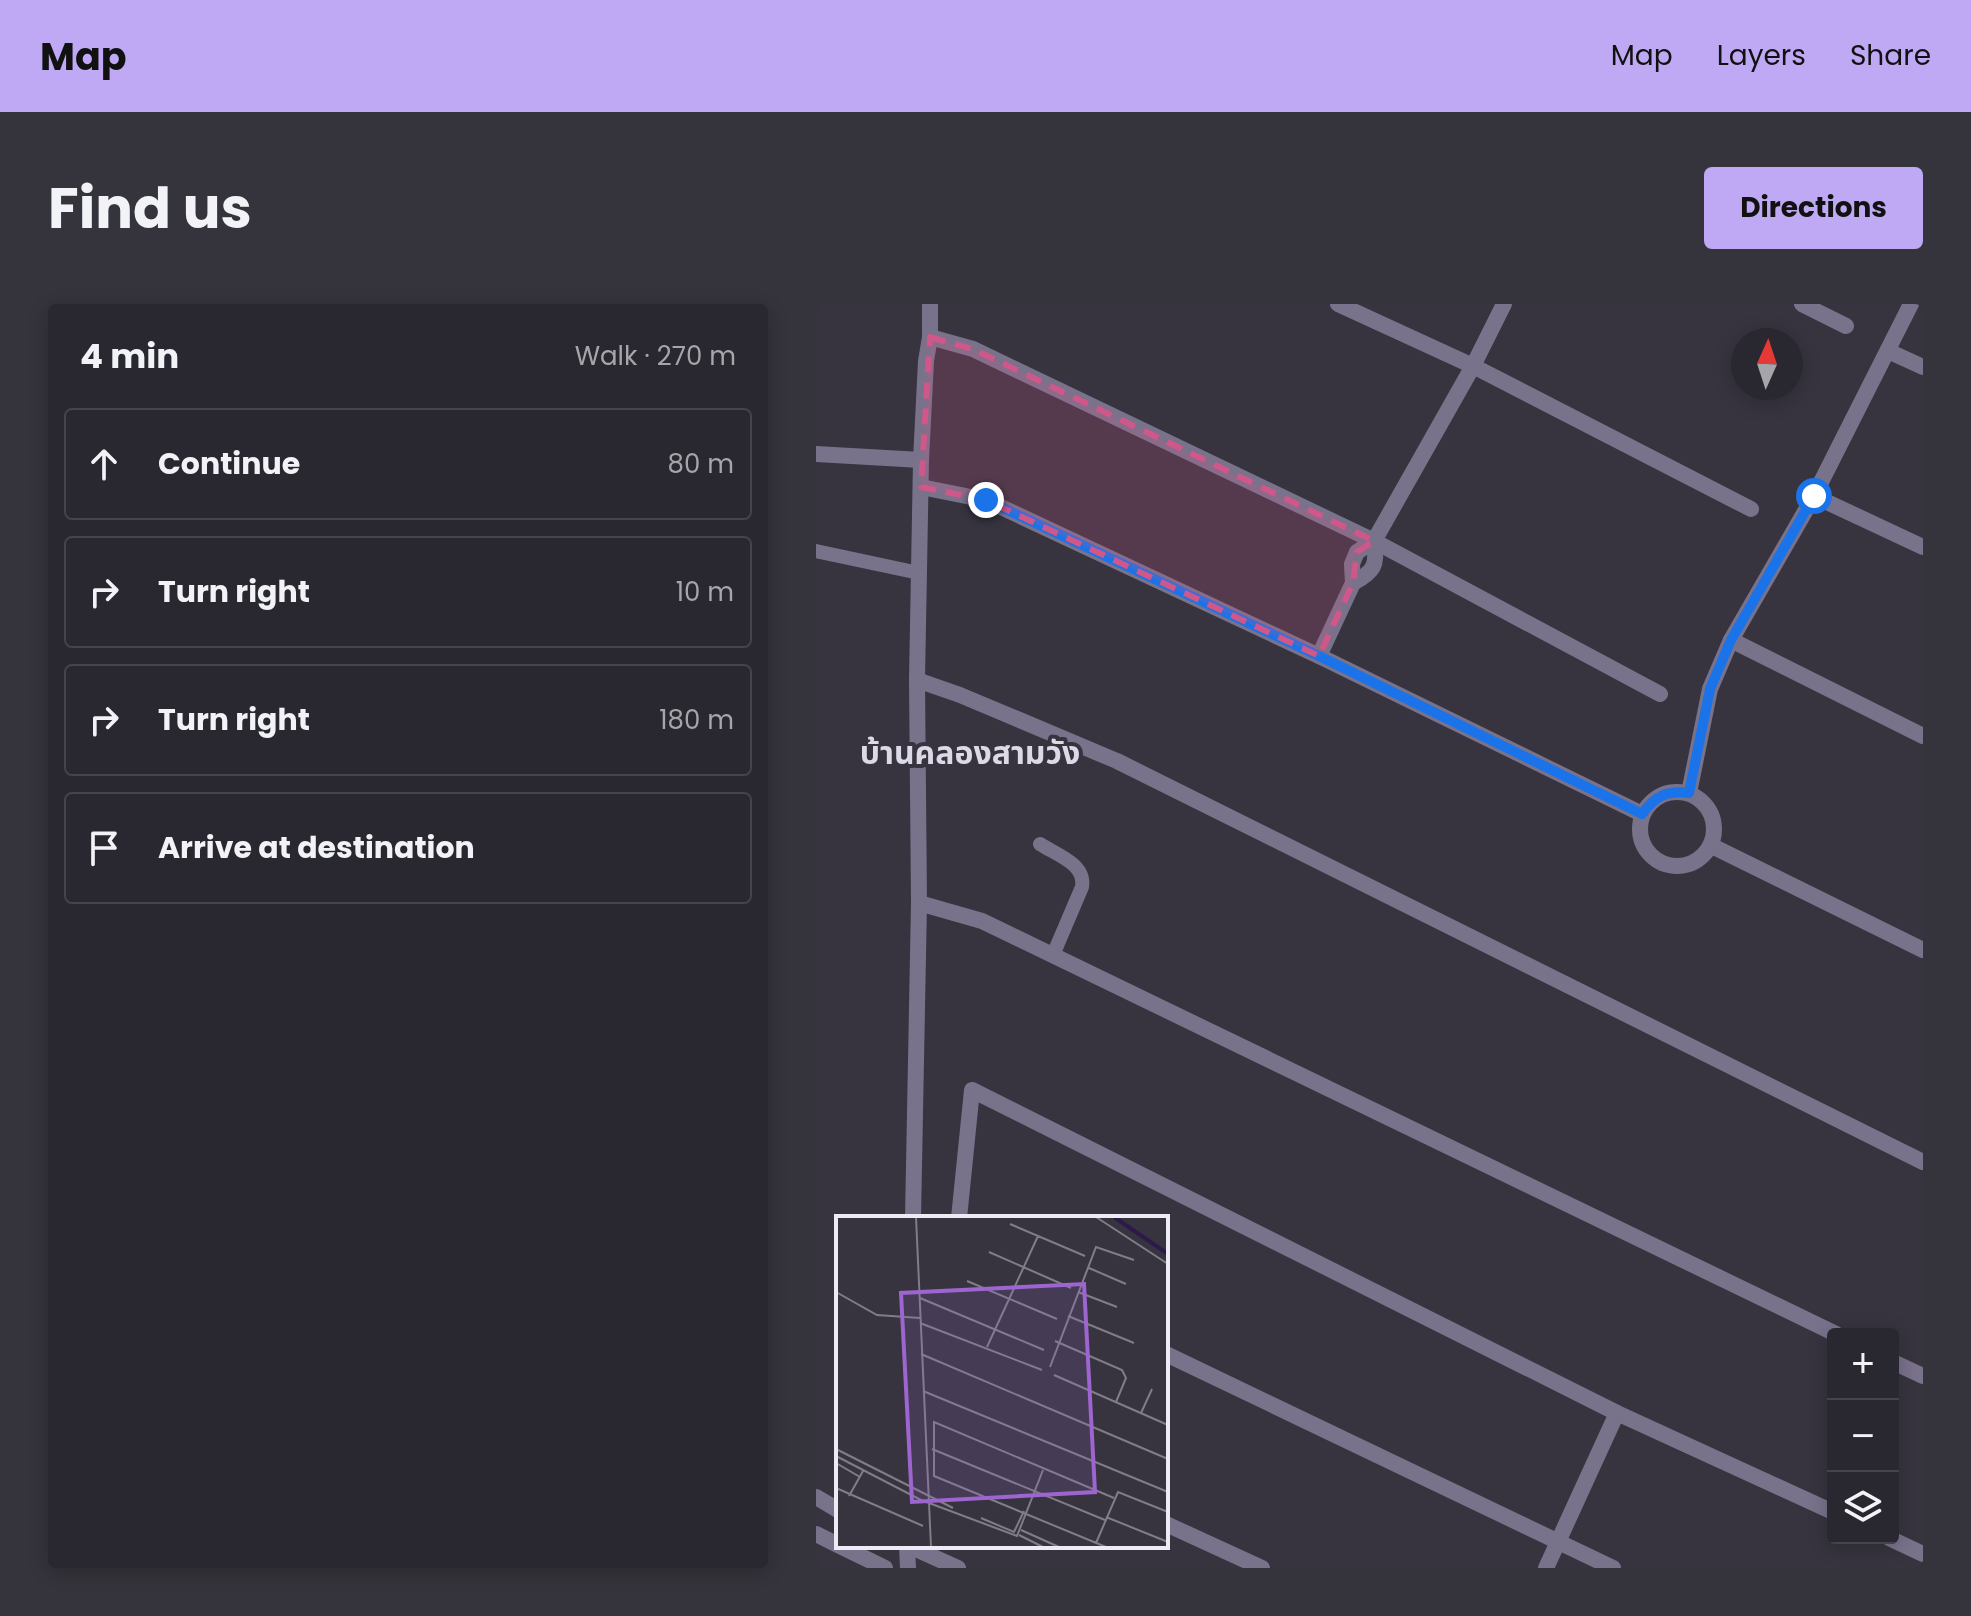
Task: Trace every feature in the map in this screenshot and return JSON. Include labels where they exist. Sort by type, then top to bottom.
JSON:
[{"type":"street","points":[[913,1216],[919,903],[917,680],[921,460],[930,304]]},
{"type":"street","points":[[1338,304],[1473,366],[1751,509]]},
{"type":"street","points":[[1319,656],[1353,583],[1352,564],[1357,552],[1374,541],[1473,366],[1504,304]]},
{"type":"street","points":[[1802,304],[1846,326]]},
{"type":"street","points":[[1689,793],[1710,689],[1731,640],[1814,496],[1911,304]]},
{"type":"street","points":[[930,337],[973,349],[1374,541],[1660,694]]},
{"type":"street","points":[[1888,351],[1923,367]]},
{"type":"street","points":[[816,454],[921,460]]},
{"type":"street","points":[[921,487],[986,500],[1319,656],[1642,814]]},
{"type":"street","points":[[1814,496],[1923,547]]},
{"type":"street","points":[[1731,640],[1923,736]]},
{"type":"street","points":[[917,680],[1117,761],[1923,1162]]},
{"type":"street","points":[[1675,791],[1689,793],[1703,801],[1712,815],[1715,830],[1712,846],[1701,859],[1686,866],[1669,866],[1654,859],[1643,846],[1639,830],[1642,814],[1650,802],[1662,795],[1675,791]]},
{"type":"street","points":[[1712,846],[1923,950]]},
{"type":"street","points":[[919,903],[982,921],[1827,1330]]},
{"type":"street","points":[[959,1216],[972,1090],[1617,1413],[1827,1509]]},
{"type":"street","points":[[1168,1355],[1613,1568]]},
{"type":"street","points":[[1899,1365],[1923,1376]]},
{"type":"street","points":[[1546,1568],[1617,1413]]},
{"type":"street","points":[[816,1497],[836,1509]]},
{"type":"street","points":[[1168,1525],[1262,1568]]},
{"type":"street","points":[[816,1534],[836,1544]]},
{"type":"street","points":[[1899,1543],[1923,1554]]},
{"type":"street","points":[[843,1548],[885,1568]]},
{"type":"street","points":[[913,1548],[958,1568]]},
{"type":"lane","points":[[816,551],[919,573]]},
{"type":"lane","points":[[1040,844],[1079,868],[1084,877],[1053,955]]},
{"type":"highlighted area","points":[[930,337],[973,349],[1374,541],[1357,552],[1353,583],[1319,656],[986,500],[921,487]]},
{"type":"district","name":"บ้านคลองสามวัง","points":[[970,753]]},
{"type":"route","points":[[986,500],[1319,656],[1642,814],[1650,802],[1662,795],[1675,791],[1689,793],[1710,689],[1731,640],[1814,496]]}]
